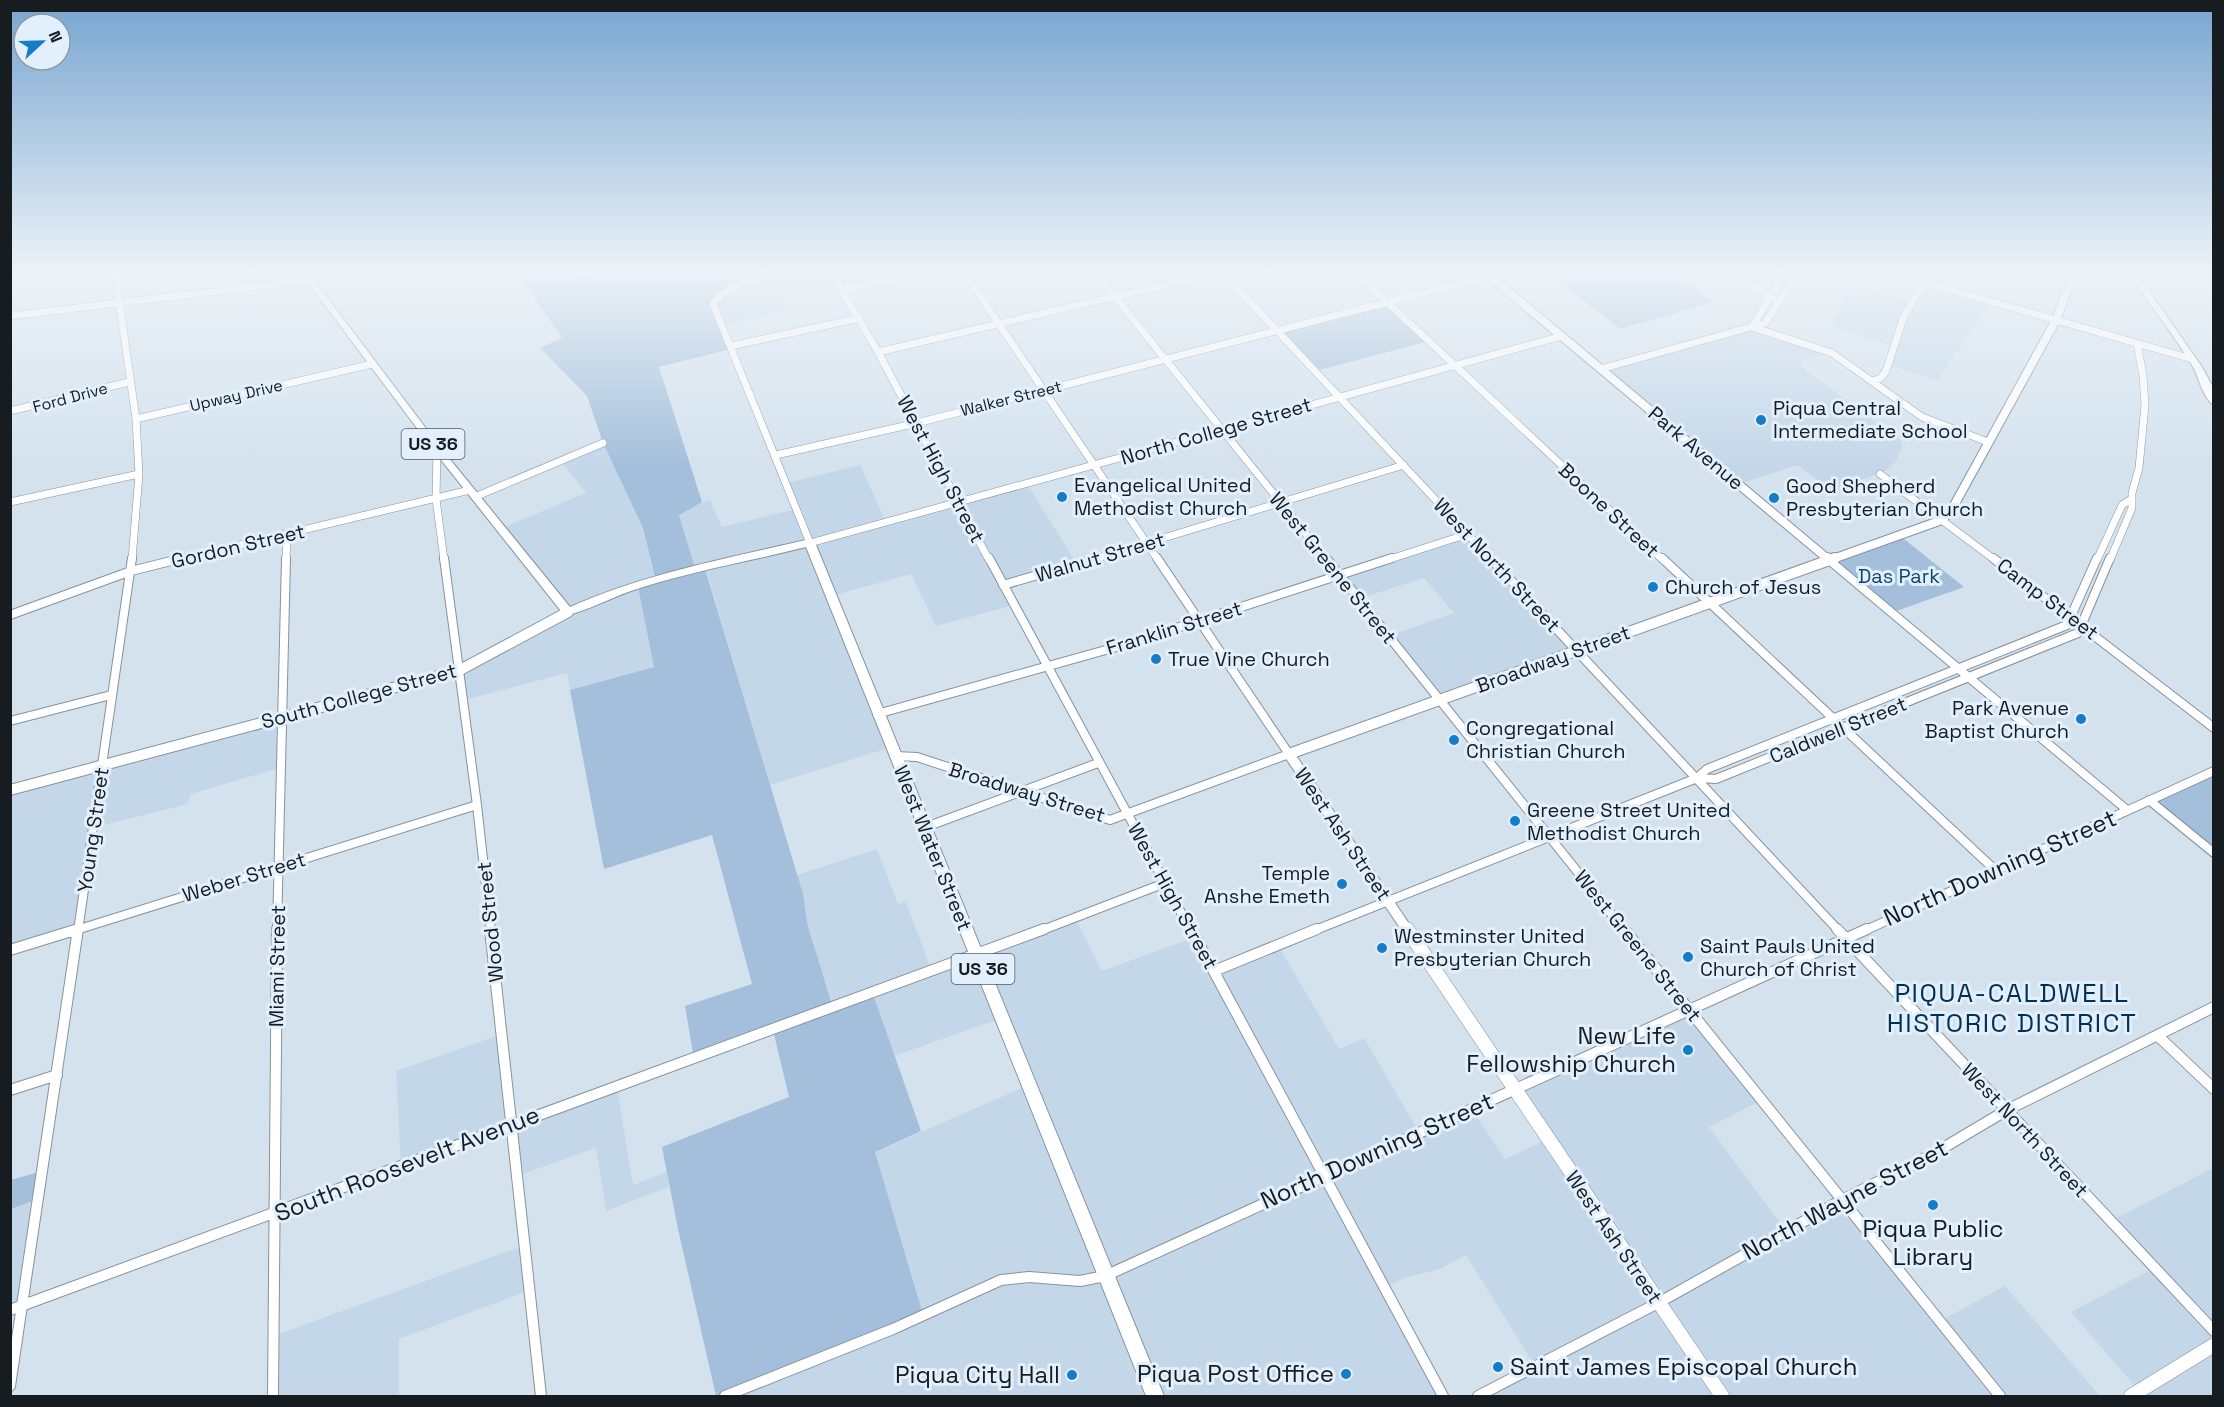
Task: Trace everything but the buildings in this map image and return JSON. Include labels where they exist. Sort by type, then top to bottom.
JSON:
[{"type":"main road","name":"US 36","points":[[353,338],[437,448],[568,612]]},
{"type":"main road","points":[[2177,338],[2208,386],[2214,402]]},
{"type":"main road","name":"North College Street","points":[[696,571],[810,543]]},
{"type":"main road","name":"West Water Street","points":[[810,543],[877,714],[926,827],[1155,1396]]},
{"type":"main road","name":"South College Street","points":[[568,612],[591,601],[696,571]]},
{"type":"street","name":"Young Street","points":[[10,1386],[131,571],[139,474],[136,419],[123,338]]},
{"type":"street","name":"West Water Street","points":[[727,338],[810,543]]},
{"type":"street","points":[[731,346],[769,338]]},
{"type":"street","name":"West High Street","points":[[870,338],[1443,1396]]},
{"type":"street","points":[[878,352],[940,338]]},
{"type":"street","name":"West Ash Street","points":[[1008,338],[1722,1396]]},
{"type":"street","name":"West Greene Street","points":[[1148,338],[2000,1396]]},
{"type":"street","name":"Walker Street","points":[[776,455],[917,423],[1247,338]]},
{"type":"street","name":"West North Street","points":[[1284,338],[2214,1331]]},
{"type":"street","name":"Boone Street","points":[[1425,338],[1995,870]]},
{"type":"street","name":"North College Street","points":[[810,543],[1556,338]]},
{"type":"street","name":"Park Avenue","points":[[1564,338],[2127,810]]},
{"type":"street","points":[[1601,369],[1714,338]]},
{"type":"street","points":[[1785,338],[1832,353],[1922,417],[1988,442]]},
{"type":"street","points":[[1872,381],[1881,378],[1887,371],[1897,338]]},
{"type":"street","points":[[1942,520],[1951,511],[2046,338]]},
{"type":"street","points":[[2118,338],[2192,359]]},
{"type":"street","points":[[2082,625],[2132,508],[2130,500],[2138,474],[2146,399],[2146,377],[2137,343]]},
{"type":"street","name":"Upway Drive","points":[[136,419],[372,364]]},
{"type":"street","name":"Ford Drive","points":[[10,411],[129,382]]},
{"type":"street","name":"Gordon Street","points":[[10,615],[131,571],[436,499],[474,493],[603,443]]},
{"type":"street","name":"Wood Street","points":[[437,448],[436,499],[477,805],[541,1396]]},
{"type":"street","name":"Walnut Street","points":[[1004,585],[1148,544],[1404,465]]},
{"type":"street","points":[[10,502],[139,474]]},
{"type":"street","name":"Camp Street","points":[[1880,474],[2082,625],[2214,728]]},
{"type":"street","points":[[2071,617],[2122,505],[2130,500]]},
{"type":"street","name":"Broadway Street","points":[[896,756],[918,757],[1018,792],[1110,820],[1942,520]]},
{"type":"street","name":"Franklin Street","points":[[877,714],[1046,664],[1060,664],[1468,534]]},
{"type":"street","name":"Miami Street","points":[[273,1396],[278,866],[287,535]]},
{"type":"street","points":[[2109,537],[2118,540]]},
{"type":"street","points":[[2101,554],[2111,557]]},
{"type":"street","points":[[2086,584],[2096,588]]},
{"type":"street","name":"South College Street","points":[[10,790],[460,670],[568,612]]},
{"type":"street","name":"Caldwell Street","points":[[1214,971],[1548,835],[1697,778],[1707,769],[2067,625],[2071,617]]},
{"type":"street","name":"Caldwell Street","points":[[1697,778],[1716,779],[2078,633],[2082,625]]},
{"type":"street","points":[[10,721],[111,695]]},
{"type":"street","points":[[926,827],[1098,762]]},
{"type":"street","name":"North Downing Street","points":[[725,1396],[893,1329],[1001,1280],[1029,1276],[1080,1281],[1105,1276],[2214,771]]},
{"type":"street","points":[[2149,800],[2214,853]]},
{"type":"street","name":"Weber Street","points":[[10,950],[477,805]]},
{"type":"street","name":"South Roosevelt Avenue","points":[[10,1310],[1165,884]]},
{"type":"street","name":"North Wayne Street","points":[[1478,1396],[1658,1303],[1842,1200],[1934,1154],[2007,1110],[2214,1007]]},
{"type":"street","points":[[2158,1036],[2214,1089]]},
{"type":"street","points":[[10,1090],[57,1075]]},
{"type":"street","points":[[2131,1396],[2214,1345]]},
{"type":"shaded area","points":[[1712,338],[1779,338],[1832,353],[1799,362],[1803,368],[1900,440],[1903,445],[1896,461],[1886,471],[1831,490],[1798,465],[1739,484],[1601,369]]},
{"type":"shaded area","points":[[1867,338],[1967,338],[1937,381],[1889,365],[1894,346]]},
{"type":"shaded area","points":[[603,443],[643,528],[656,582],[638,587],[654,667],[570,690],[567,673],[464,700],[460,670],[568,612],[502,528],[586,493],[561,461]]},
{"type":"shaded area","points":[[860,465],[886,522],[1027,484],[1077,564],[1004,585],[1014,605],[936,626],[911,574],[831,596],[892,747],[770,785],[706,569],[696,571],[679,515],[693,505],[710,500],[722,527],[796,509],[787,483]]},
{"type":"shaded area","points":[[1468,534],[1577,651],[1440,700],[1389,636],[1454,613],[1424,578],[1358,599],[1340,576]]},
{"type":"shaded area","points":[[283,717],[282,767],[191,794],[188,804],[92,828],[78,929],[11,950],[11,790]]},
{"type":"shaded area","points":[[877,849],[898,904],[906,902],[932,972],[1075,918],[1102,971],[1195,937],[1214,971],[1278,945],[1339,1049],[1364,1038],[1419,1132],[1471,1108],[1505,1159],[1548,1139],[1515,1089],[1689,1010],[1762,1100],[1709,1127],[1786,1231],[1842,1200],[1940,1321],[2005,1286],[2100,1396],[1478,1396],[1535,1366],[1466,1255],[1440,1269],[1404,1278],[1383,1289],[1443,1396],[727,1396],[875,1152],[1029,1085],[1002,1018],[894,1056],[873,995],[833,1008],[807,923],[797,875]]},
{"type":"shaded area","points":[[502,1034],[512,1124],[617,1087],[633,1185],[667,1172],[669,1187],[606,1211],[596,1148],[517,1176],[512,1125],[401,1167],[396,1071]]},
{"type":"shaded area","points":[[2213,1168],[2213,1396],[2131,1396],[2139,1391],[2071,1312],[2154,1268],[2111,1221]]},
{"type":"shaded area","points":[[38,1199],[23,1305],[11,1310],[11,1209]]},
{"type":"shaded area","points":[[525,1245],[530,1290],[399,1339],[399,1396],[273,1396],[273,1336]]},
{"type":"green space","points":[[562,338],[728,338],[732,349],[659,367],[702,502],[679,515],[696,571],[705,569],[803,894],[807,923],[833,1008],[873,994],[921,1131],[875,1152],[923,1315],[725,1396],[716,1396],[662,1147],[789,1097],[773,1030],[694,1059],[685,1006],[752,984],[712,835],[604,869],[570,690],[654,667],[638,587],[656,581],[643,528],[603,443],[587,396],[540,348]]},
{"type":"green space","points":[[1284,338],[1425,338],[1429,341],[1316,371]]},
{"type":"green space","name":"Das Park","points":[[1899,535],[1964,587],[1891,613],[1829,560]]},
{"type":"green space","points":[[2213,771],[2213,853],[2149,800]]},
{"type":"green space","points":[[42,1171],[38,1199],[11,1209],[11,1180]]},
{"type":"place","name":"Piqua Central Intermediate School","points":[[1761,420]]},
{"type":"place","name":"Evangelical United Methodist Church","points":[[1062,497]]},
{"type":"place","name":"Good Shepherd Presbyterian Church","points":[[1774,498]]},
{"type":"place","name":"Church of Jesus","points":[[1653,587]]},
{"type":"place","name":"True Vine Church","points":[[1156,659]]},
{"type":"place","name":"Park Avenue Baptist Church","points":[[2081,719]]},
{"type":"place","name":"Congregational Christian Church","points":[[1454,740]]},
{"type":"place","name":"Greene Street United Methodist Church","points":[[1515,821]]},
{"type":"place","name":"Temple Anshe Emeth","points":[[1342,884]]},
{"type":"place","name":"Westminster United Presbyterian Church","points":[[1382,948]]},
{"type":"place","name":"Saint Pauls United Church of Christ","points":[[1688,957]]},
{"type":"place","name":"New Life Fellowship Church","points":[[1688,1050]]},
{"type":"place","name":"Piqua Public Library","points":[[1933,1205]]},
{"type":"place","name":"Saint James Episcopal Church","points":[[1498,1367]]},
{"type":"place","name":"Piqua Post Office","points":[[1346,1374]]},
{"type":"place","name":"Piqua City Hall","points":[[1072,1375]]},
{"type":"district","name":"PIQUA-CALDWELL HISTORIC DISTRICT","points":[[2012,1008]]}]
